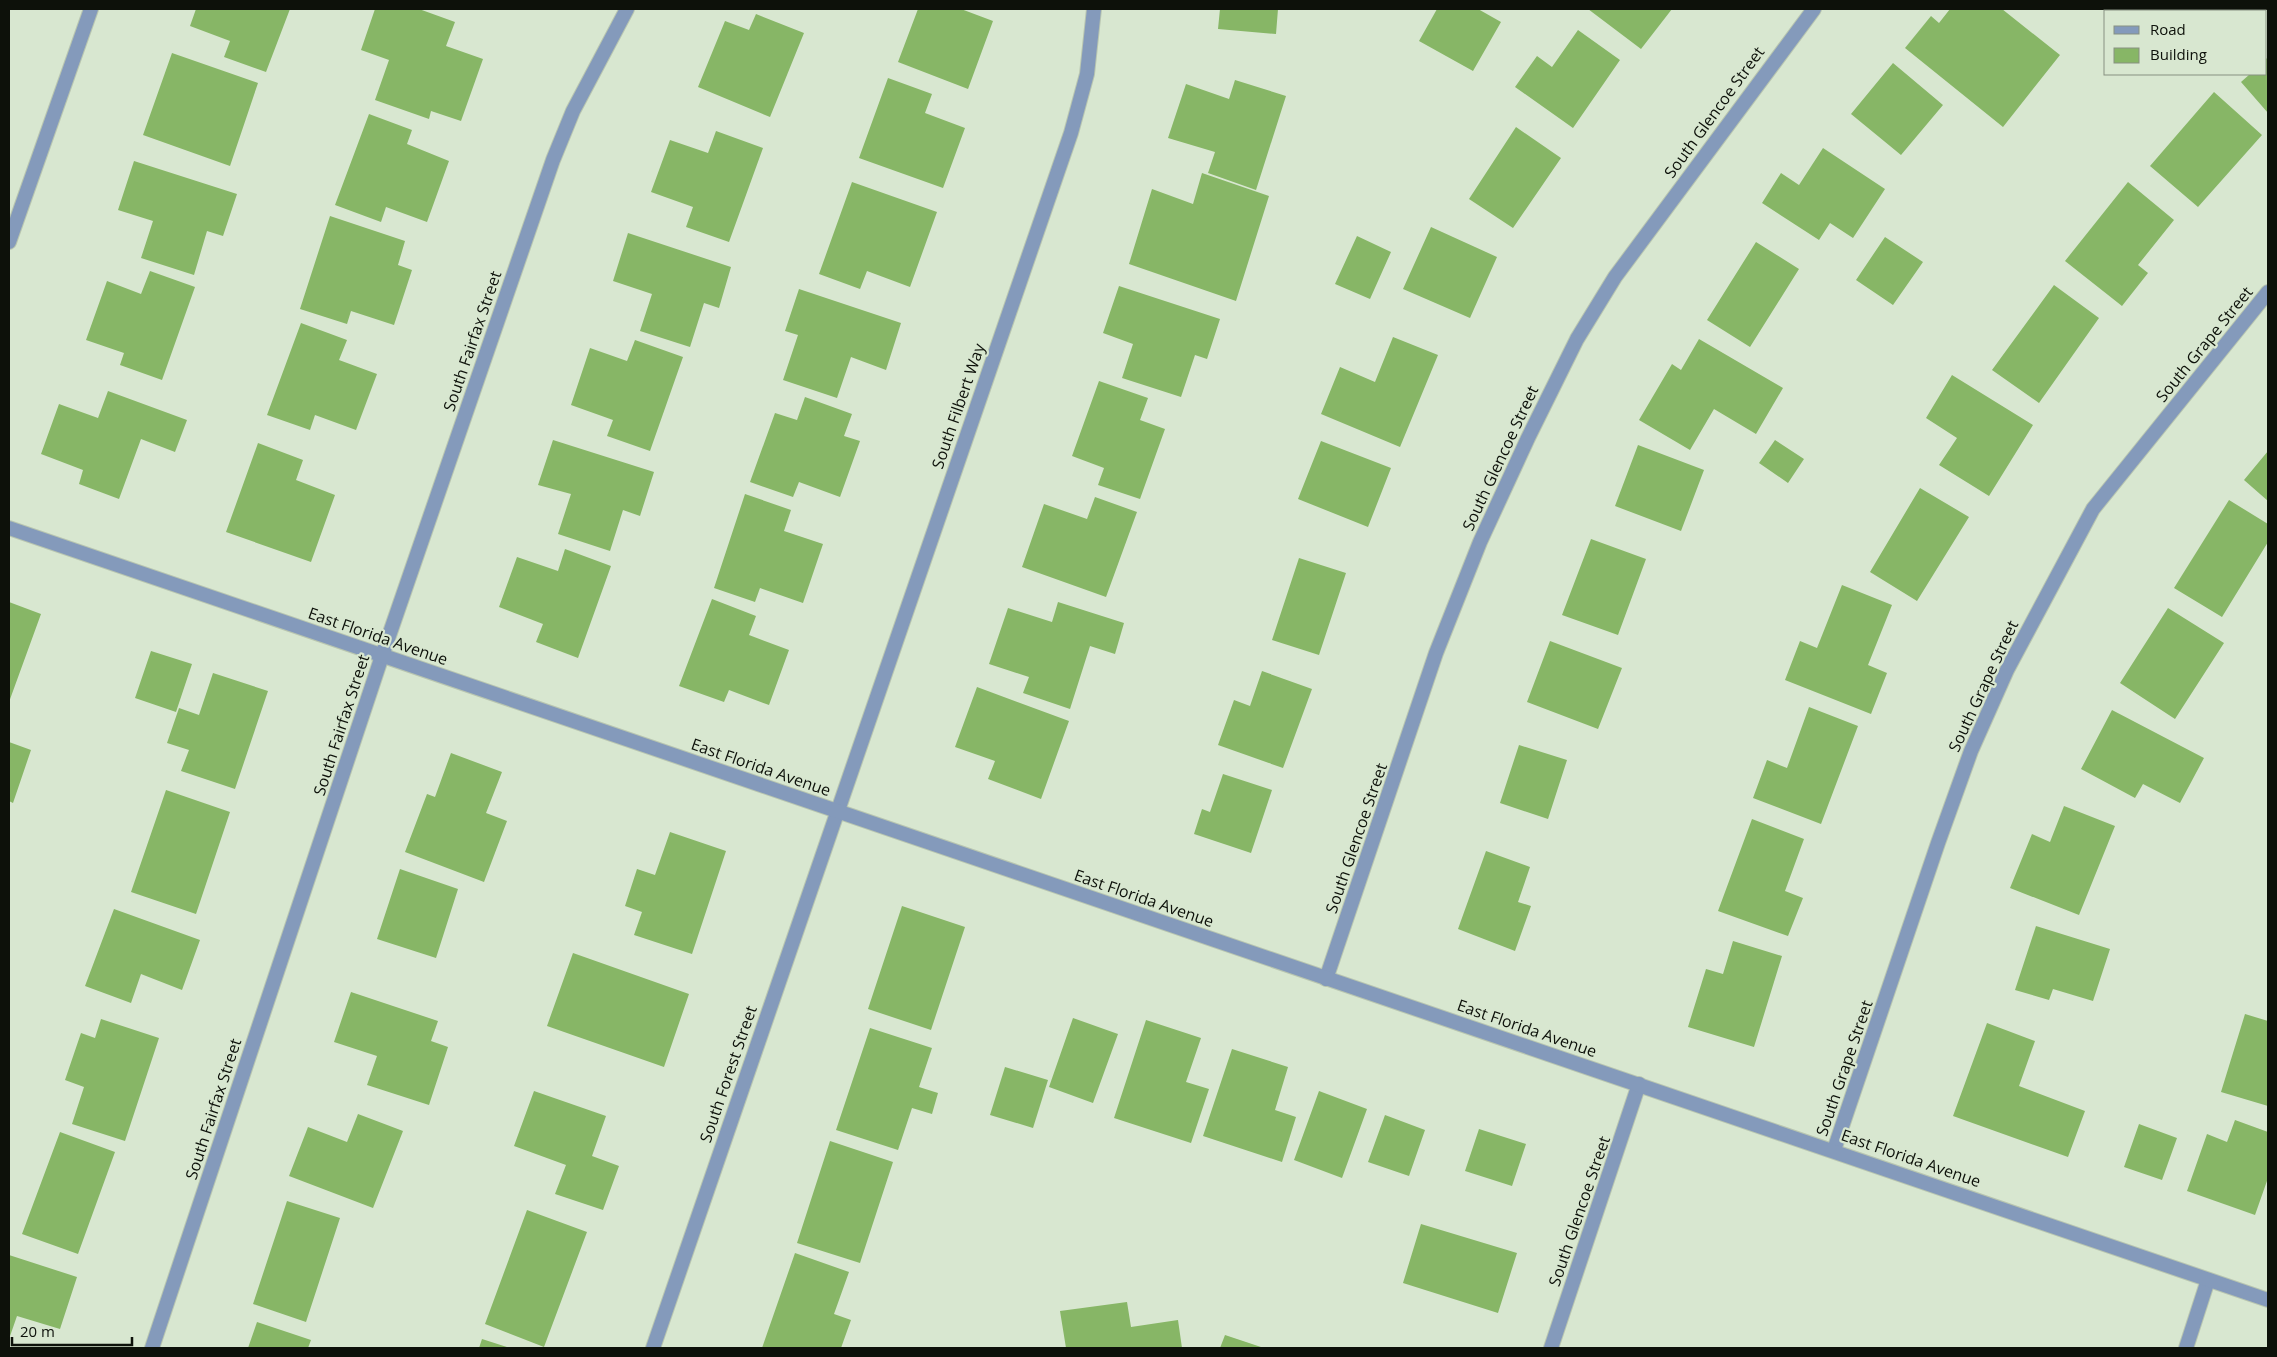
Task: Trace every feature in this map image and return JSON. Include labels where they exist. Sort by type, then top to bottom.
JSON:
[{"type":"street","points":[[9,242],[91,9]]},
{"type":"street","name":"South Fairfax Street","points":[[152,1348],[382,656],[553,160],[573,111],[627,9]]},
{"type":"street","name":"South Filbert Way","points":[[837,811],[1071,132],[1087,74],[1094,9]]},
{"type":"street","name":"South Glencoe Street","points":[[1326,979],[1436,653],[1480,542],[1540,413],[1578,339],[1615,277],[1814,9]]},
{"type":"street","name":"South Grape Street","points":[[1834,1150],[1941,834],[1971,751],[2007,670],[2093,509],[2268,292]]},
{"type":"street","name":"East Florida Avenue","points":[[9,528],[1326,979],[1834,1150],[2268,1300]]},
{"type":"street","name":"South Forest Street","points":[[653,1348],[837,811]]},
{"type":"street","name":"South Glencoe Street","points":[[1551,1348],[1639,1084]]},
{"type":"street","points":[[2186,1348],[2208,1280]]},
{"type":"building","points":[[196,9],[290,9],[266,72],[224,57],[230,41],[190,26]]},
{"type":"building","points":[[375,9],[419,9],[455,22],[446,46],[483,59],[461,121],[431,111],[429,119],[375,100],[389,60],[361,50]]},
{"type":"building","points":[[918,9],[961,9],[993,21],[968,89],[898,62]]},
{"type":"building","points":[[1220,9],[1278,9],[1276,34],[1218,29]]},
{"type":"building","points":[[1437,9],[1478,9],[1501,22],[1473,71],[1419,41]]},
{"type":"building","points":[[1588,9],[1672,9],[1641,49]]},
{"type":"building","points":[[1950,9],[2002,9],[2060,55],[2003,127],[1905,48],[1931,16],[1939,23]]},
{"type":"building","points":[[756,14],[804,33],[770,117],[698,87],[725,21],[749,30]]},
{"type":"building","points":[[1578,30],[1620,60],[1573,128],[1515,87],[1537,56],[1552,67]]},
{"type":"building","points":[[172,53],[258,83],[230,166],[143,135]]},
{"type":"building","points":[[2267,58],[2268,113],[2241,82],[2249,75],[2267,75]]},
{"type":"building","points":[[1893,63],[1943,105],[1901,155],[1851,114]]},
{"type":"building","points":[[888,78],[932,94],[925,113],[965,128],[943,188],[859,158]]},
{"type":"building","points":[[1235,80],[1286,96],[1256,190],[1208,173],[1215,152],[1168,138],[1186,84],[1229,99]]},
{"type":"building","points":[[2214,92],[2262,135],[2198,207],[2150,166]]},
{"type":"building","points":[[369,114],[412,130],[407,144],[449,161],[427,222],[386,207],[381,222],[335,205]]},
{"type":"building","points":[[1516,127],[1561,158],[1513,228],[1469,199]]},
{"type":"building","points":[[716,131],[763,148],[729,242],[686,227],[693,207],[651,192],[670,140],[708,153]]},
{"type":"building","points":[[1823,148],[1885,189],[1853,238],[1830,223],[1819,240],[1762,203],[1781,173],[1799,185]]},
{"type":"building","points":[[134,161],[237,194],[223,236],[207,231],[194,275],[141,258],[153,221],[118,210]]},
{"type":"building","points":[[1202,173],[1269,196],[1236,301],[1129,264],[1152,189],[1193,204]]},
{"type":"building","points":[[852,182],[937,212],[910,287],[867,271],[860,289],[819,274]]},
{"type":"building","points":[[2128,182],[2174,220],[2138,265],[2148,273],[2122,306],[2065,261]]},
{"type":"building","points":[[330,216],[405,241],[398,265],[412,270],[394,325],[351,311],[347,324],[300,309]]},
{"type":"building","points":[[1431,227],[1497,257],[1470,318],[1403,289]]},
{"type":"building","points":[[628,233],[731,267],[719,308],[704,303],[690,347],[640,331],[652,294],[613,281]]},
{"type":"building","points":[[1357,236],[1391,252],[1370,299],[1335,284]]},
{"type":"building","points":[[1885,237],[1923,262],[1893,305],[1856,280]]},
{"type":"building","points":[[1756,242],[1799,269],[1750,347],[1707,320]]},
{"type":"building","points":[[150,271],[195,287],[162,380],[120,365],[124,353],[86,340],[107,281],[141,294]]},
{"type":"building","points":[[2054,285],[2099,318],[2039,403],[1992,370]]},
{"type":"building","points":[[1119,286],[1220,319],[1207,359],[1195,355],[1181,397],[1122,378],[1133,344],[1103,333]]},
{"type":"building","points":[[799,289],[901,323],[886,370],[851,357],[837,398],[783,380],[798,335],[785,331]]},
{"type":"building","points":[[301,323],[347,340],[339,360],[377,374],[356,430],[315,415],[310,430],[267,415]]},
{"type":"building","points":[[1393,337],[1438,355],[1400,447],[1321,414],[1340,367],[1375,382]]},
{"type":"building","points":[[1699,339],[1783,388],[1756,434],[1714,409],[1690,450],[1639,420],[1672,364],[1681,370]]},
{"type":"building","points":[[635,340],[683,357],[650,451],[607,436],[613,420],[571,405],[590,348],[627,361]]},
{"type":"building","points":[[1952,375],[2033,425],[1989,496],[1939,465],[1957,438],[1926,418]]},
{"type":"building","points":[[1099,381],[1148,398],[1140,420],[1165,429],[1140,499],[1098,485],[1104,468],[1072,456]]},
{"type":"building","points":[[108,391],[187,420],[175,452],[141,439],[119,499],[79,484],[83,470],[41,454],[59,404],[98,418]]},
{"type":"building","points":[[805,397],[852,414],[844,436],[860,441],[840,497],[799,482],[793,497],[750,482],[775,413],[797,420]]},
{"type":"building","points":[[553,440],[654,472],[640,516],[623,510],[610,551],[558,534],[571,494],[538,485]]},
{"type":"building","points":[[1775,440],[1804,459],[1788,483],[1759,463]]},
{"type":"building","points":[[1321,441],[1391,468],[1368,527],[1298,499]]},
{"type":"building","points":[[258,443],[303,460],[296,480],[335,495],[311,562],[226,532]]},
{"type":"building","points":[[1638,445],[1704,470],[1681,531],[1615,506]]},
{"type":"building","points":[[2268,451],[2268,501],[2244,480]]},
{"type":"building","points":[[1920,488],[1969,517],[1917,601],[1870,572]]},
{"type":"building","points":[[745,494],[791,510],[784,531],[823,544],[803,603],[760,588],[755,602],[714,588]]},
{"type":"building","points":[[1095,497],[1137,512],[1106,597],[1022,567],[1044,504],[1087,519]]},
{"type":"building","points":[[2229,500],[2268,524],[2268,542],[2222,617],[2174,588]]},
{"type":"building","points":[[1591,539],[1646,559],[1618,635],[1562,615]]},
{"type":"building","points":[[565,549],[611,566],[578,658],[536,642],[543,624],[499,607],[517,557],[558,571]]},
{"type":"building","points":[[1299,558],[1346,573],[1319,655],[1272,640]]},
{"type":"building","points":[[1842,585],[1892,605],[1868,665],[1887,673],[1871,714],[1785,680],[1800,641],[1817,648]]},
{"type":"building","points":[[712,599],[756,616],[749,635],[789,650],[769,705],[729,690],[724,702],[679,686]]},
{"type":"building","points":[[9,602],[41,614],[9,702]]},
{"type":"building","points":[[1058,602],[1124,623],[1115,654],[1090,646],[1070,709],[1023,693],[1029,677],[989,664],[1008,608],[1052,622]]},
{"type":"building","points":[[2168,608],[2224,643],[2175,719],[2120,683]]},
{"type":"building","points":[[1550,641],[1622,668],[1598,729],[1527,702]]},
{"type":"building","points":[[151,651],[192,664],[176,712],[135,698]]},
{"type":"building","points":[[1262,671],[1312,689],[1283,768],[1218,745],[1234,700],[1250,706]]},
{"type":"building","points":[[213,673],[268,691],[235,789],[181,771],[189,750],[167,743],[179,708],[199,715]]},
{"type":"building","points":[[977,687],[1069,721],[1041,799],[988,779],[995,761],[955,747]]},
{"type":"building","points":[[1809,707],[1858,726],[1821,824],[1753,798],[1767,760],[1787,768]]},
{"type":"building","points":[[2112,710],[2204,758],[2180,803],[2143,784],[2135,798],[2081,769]]},
{"type":"building","points":[[9,742],[31,750],[13,803],[9,801]]},
{"type":"building","points":[[1519,745],[1567,760],[1548,819],[1500,803]]},
{"type":"building","points":[[451,753],[502,772],[486,813],[507,821],[484,882],[405,852],[427,794],[435,797]]},
{"type":"building","points":[[1223,774],[1272,790],[1251,853],[1194,834],[1202,809],[1210,812]]},
{"type":"building","points":[[166,790],[230,812],[196,914],[131,892]]},
{"type":"building","points":[[2064,806],[2115,826],[2079,915],[2010,888],[2032,834],[2050,842]]},
{"type":"building","points":[[1752,819],[1804,839],[1785,891],[1803,898],[1788,936],[1718,911]]},
{"type":"building","points":[[670,832],[726,851],[692,954],[634,935],[642,912],[625,906],[637,869],[655,875]]},
{"type":"building","points":[[1486,851],[1530,867],[1518,902],[1531,906],[1515,951],[1458,929]]},
{"type":"building","points":[[400,869],[458,889],[436,958],[377,939]]},
{"type":"building","points":[[902,906],[965,927],[931,1030],[868,1009]]},
{"type":"building","points":[[114,909],[200,940],[182,990],[141,974],[131,1003],[85,986]]},
{"type":"building","points":[[2036,926],[2110,949],[2093,1001],[2053,989],[2049,1000],[2015,990]]},
{"type":"building","points":[[1733,941],[1782,956],[1754,1047],[1688,1027],[1706,969],[1723,974]]},
{"type":"building","points":[[573,953],[689,994],[664,1067],[547,1026]]},
{"type":"building","points":[[351,992],[438,1021],[431,1041],[448,1047],[429,1105],[367,1085],[377,1056],[334,1042]]},
{"type":"building","points":[[2245,1014],[2268,1021],[2268,1106],[2221,1092]]},
{"type":"building","points":[[1073,1018],[1118,1034],[1093,1103],[1049,1087]]},
{"type":"building","points":[[101,1019],[159,1038],[125,1141],[72,1124],[84,1087],[65,1080],[81,1033],[95,1038]]},
{"type":"building","points":[[1146,1020],[1201,1038],[1186,1082],[1209,1089],[1191,1143],[1114,1118]]},
{"type":"building","points":[[1987,1023],[2035,1041],[2019,1086],[2085,1111],[2068,1157],[1953,1116]]},
{"type":"building","points":[[870,1028],[932,1048],[919,1087],[938,1093],[932,1114],[912,1108],[898,1150],[836,1130]]},
{"type":"building","points":[[1232,1049],[1288,1067],[1275,1110],[1296,1117],[1282,1162],[1203,1136]]},
{"type":"building","points":[[1005,1067],[1048,1080],[1033,1128],[990,1115]]},
{"type":"building","points":[[534,1091],[606,1116],[592,1156],[619,1166],[603,1210],[555,1194],[566,1165],[514,1146]]},
{"type":"building","points":[[1319,1091],[1367,1109],[1342,1178],[1294,1160]]},
{"type":"building","points":[[358,1114],[403,1131],[373,1208],[289,1176],[308,1127],[347,1142]]},
{"type":"building","points":[[1385,1115],[1425,1130],[1409,1176],[1368,1162]]},
{"type":"building","points":[[2235,1120],[2268,1132],[2268,1178],[2255,1215],[2187,1191],[2207,1134],[2227,1142]]},
{"type":"building","points":[[2139,1124],[2177,1138],[2162,1180],[2124,1167]]},
{"type":"building","points":[[1479,1129],[1526,1144],[1512,1186],[1465,1171]]},
{"type":"building","points":[[60,1132],[115,1152],[78,1254],[22,1234]]},
{"type":"building","points":[[830,1141],[893,1162],[860,1263],[797,1243]]},
{"type":"building","points":[[287,1201],[340,1218],[306,1322],[253,1304]]},
{"type":"building","points":[[527,1210],[587,1232],[544,1347],[485,1324]]},
{"type":"building","points":[[1421,1224],[1517,1253],[1498,1313],[1403,1283]]},
{"type":"building","points":[[795,1253],[849,1272],[834,1314],[851,1320],[841,1348],[762,1348]]},
{"type":"building","points":[[9,1255],[77,1277],[60,1329],[17,1316],[9,1339]]},
{"type":"building","points":[[1127,1302],[1131,1327],[1178,1320],[1182,1348],[1066,1348],[1060,1311]]},
{"type":"building","points":[[257,1322],[311,1340],[308,1348],[248,1348]]},
{"type":"building","points":[[1225,1335],[1264,1348],[1220,1348]]},
{"type":"building","points":[[482,1339],[510,1348],[479,1348]]}]
